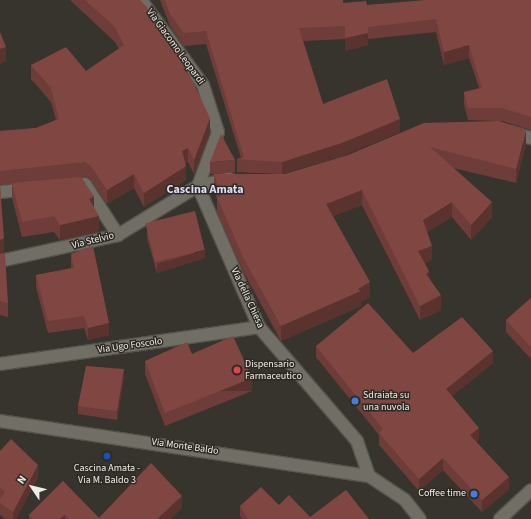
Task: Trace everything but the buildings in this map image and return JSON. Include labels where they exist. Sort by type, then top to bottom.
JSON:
[{"type":"street","name":"Via Giacomo Leopardi","points":[[141,0],[203,85],[218,132],[198,186]]},
{"type":"street","points":[[500,128],[531,138]]},
{"type":"street","name":"Via Stelvio","points":[[0,260],[118,235],[198,186],[220,179],[244,180]]},
{"type":"street","points":[[70,185],[85,184],[118,235]]},
{"type":"street","name":"Via della Chiesa","points":[[198,186],[259,327],[357,441],[369,476]]},
{"type":"street","points":[[0,192],[39,188]]},
{"type":"street","name":"Via Ugo Foscolo","points":[[0,364],[259,327]]},
{"type":"street","name":"Via Monte Baldo","points":[[0,420],[369,476]]},
{"type":"street","points":[[369,476],[405,500],[420,519]]},
{"type":"street","points":[[500,519],[531,490]]},
{"type":"place","name":"Dispensario Farmaceutico","points":[[237,370]]},
{"type":"place","name":"Sdraiata su una nuvola","points":[[355,401]]},
{"type":"place","name":"Cascina Amata - Via M. Baldo 3","points":[[107,456]]},
{"type":"place","name":"Coffee time","points":[[474,494]]},
{"type":"district","name":"Cascina Amata","points":[[205,190]]}]
